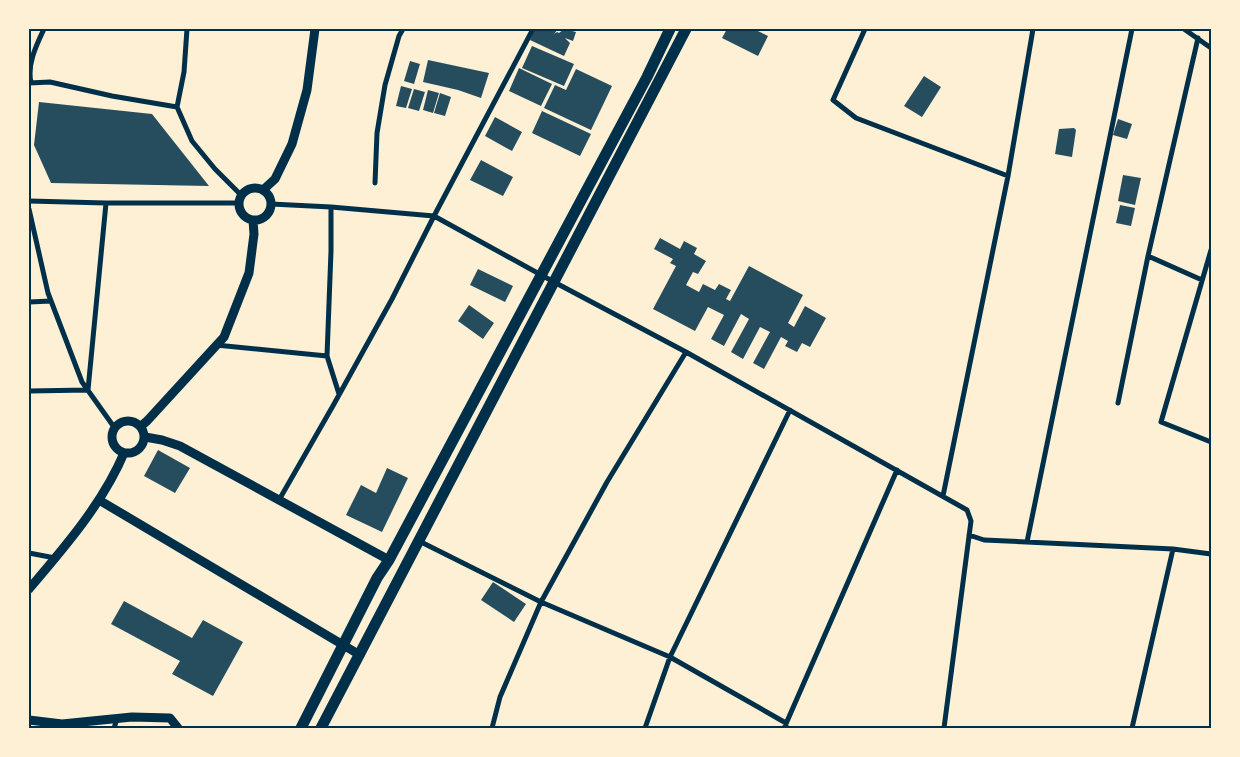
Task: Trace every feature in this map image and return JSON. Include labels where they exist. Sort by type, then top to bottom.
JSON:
[{"type":"highway","points":[[301,728],[377,578],[389,560],[647,77],[670,29]]},
{"type":"highway","points":[[321,728],[686,29]]},
{"type":"street","points":[[44,29],[32,57],[29,73],[30,83],[50,82],[112,96],[178,107]]},
{"type":"street","points":[[187,29],[184,72],[178,107],[192,141],[240,199]]},
{"type":"street","points":[[263,190],[275,179],[292,144],[306,90],[315,29]]},
{"type":"street","points":[[375,182],[377,133],[385,85],[399,36],[403,29]]},
{"type":"street","points":[[279,500],[392,299],[533,29]]},
{"type":"street","points":[[865,29],[832,100],[856,118],[1008,176]]},
{"type":"street","points":[[943,496],[1008,176],[1033,29]]},
{"type":"street","points":[[1027,542],[1132,29]]},
{"type":"street","points":[[1184,29],[1211,48]]},
{"type":"street","points":[[1118,403],[1148,256],[1198,38]]},
{"type":"street","points":[[256,188],[263,190],[270,199],[271,204],[266,216],[253,220],[245,217],[240,211],[240,199],[247,189],[256,188]]},
{"type":"street","points":[[29,201],[106,203],[240,199]]},
{"type":"street","points":[[88,390],[106,203]]},
{"type":"street","points":[[271,204],[434,216],[686,352],[967,510],[971,521],[944,728]]},
{"type":"street","points":[[332,207],[327,356],[339,394]]},
{"type":"street","points":[[29,209],[48,293],[82,382],[114,427]]},
{"type":"street","points":[[141,426],[224,337],[249,273],[254,234],[253,220]]},
{"type":"street","points":[[1211,250],[1161,422],[1211,442]]},
{"type":"street","points":[[1148,256],[1202,280]]},
{"type":"street","points":[[29,302],[51,301]]},
{"type":"street","points":[[216,345],[327,356]]},
{"type":"street","points":[[492,728],[500,697],[541,602],[606,482],[686,352]]},
{"type":"street","points":[[29,391],[88,390]]},
{"type":"street","points":[[644,728],[670,657],[790,410]]},
{"type":"street","points":[[128,420],[141,426],[145,437],[137,451],[124,453],[116,448],[111,438],[114,427],[118,423],[128,420]]},
{"type":"street","points":[[145,437],[180,446],[389,560]]},
{"type":"street","points":[[29,589],[56,558],[99,500],[124,453]]},
{"type":"street","points":[[419,541],[541,602],[670,657],[785,727],[897,470]]},
{"type":"street","points":[[99,500],[360,655]]},
{"type":"street","points":[[969,535],[984,540],[1172,548],[1211,554]]},
{"type":"street","points":[[1132,728],[1172,548]]},
{"type":"street","points":[[29,553],[56,558]]},
{"type":"street","points":[[29,720],[62,724],[116,724],[132,717],[170,718],[178,728]]},
{"type":"building","points":[[535,29],[558,29],[554,34],[564,29],[576,32],[573,41],[565,38],[570,43],[564,56],[530,40]]},
{"type":"building","points":[[727,29],[754,29],[768,36],[758,56],[722,38]]},
{"type":"building","points":[[532,46],[574,64],[564,86],[522,68]]},
{"type":"building","points":[[428,60],[489,73],[481,98],[458,90],[423,82]]},
{"type":"building","points":[[410,61],[420,64],[414,84],[404,81]]},
{"type":"building","points":[[519,68],[552,84],[541,106],[509,91]]},
{"type":"building","points":[[576,69],[612,86],[591,130],[544,108],[555,85],[566,90]]},
{"type":"building","points":[[924,76],[941,87],[922,117],[904,106]]},
{"type":"building","points":[[401,86],[412,89],[406,108],[396,106]]},
{"type":"building","points":[[414,89],[425,92],[419,111],[408,108]]},
{"type":"building","points":[[428,90],[439,93],[433,113],[423,110]]},
{"type":"building","points":[[440,93],[451,97],[445,116],[434,113]]},
{"type":"building","points":[[39,102],[152,114],[209,186],[51,183],[34,145]]},
{"type":"building","points":[[542,111],[591,134],[580,156],[532,133]]},
{"type":"building","points":[[495,117],[522,132],[512,151],[485,136]]},
{"type":"building","points":[[1118,119],[1132,124],[1127,139],[1113,135]]},
{"type":"building","points":[[1074,128],[1076,130],[1072,157],[1055,154],[1059,129]]},
{"type":"building","points":[[481,160],[513,177],[503,196],[470,180]]},
{"type":"building","points":[[1123,175],[1141,178],[1135,205],[1118,201]]},
{"type":"building","points":[[1120,205],[1135,208],[1131,226],[1116,223]]},
{"type":"building","points":[[660,238],[680,249],[684,241],[697,248],[694,254],[706,261],[698,274],[693,272],[686,285],[699,292],[703,284],[715,290],[719,284],[731,290],[726,299],[730,301],[749,266],[803,295],[788,323],[794,327],[805,306],[826,318],[810,347],[802,343],[797,352],[785,346],[788,341],[781,337],[764,369],[753,363],[770,332],[760,327],[743,359],[731,352],[749,319],[741,314],[724,346],[711,339],[724,315],[708,307],[695,331],[653,309],[676,266],[670,263],[673,259],[654,249]]},
{"type":"building","points":[[478,269],[513,286],[505,302],[470,285]]},
{"type":"building","points":[[469,305],[494,323],[483,339],[458,321]]},
{"type":"building","points":[[158,450],[190,468],[175,493],[144,476]]},
{"type":"building","points":[[387,468],[408,478],[382,532],[346,515],[361,485],[376,493]]},
{"type":"building","points":[[493,582],[526,604],[514,622],[481,600]]},
{"type":"building","points":[[124,601],[192,638],[203,620],[243,642],[213,696],[172,674],[180,661],[111,624]]}]
